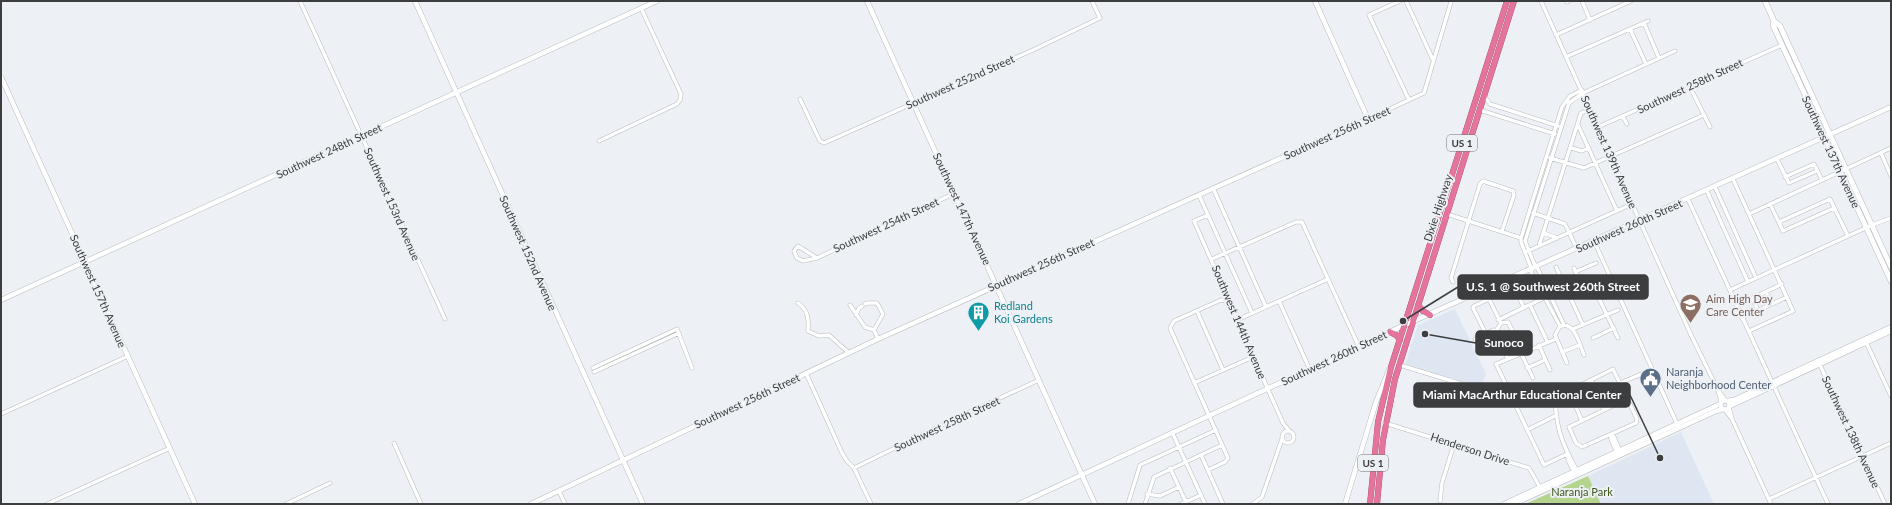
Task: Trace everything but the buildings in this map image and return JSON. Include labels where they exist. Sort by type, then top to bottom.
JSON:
[{"type":"highway","name":"Dixie Highway","points":[[1391,367],[1507,1]]},
{"type":"highway","name":"Dixie Highway","points":[[1385,423],[1418,305],[1514,1]]},
{"type":"highway","points":[[1418,305],[1423,312],[1430,315]]},
{"type":"highway","points":[[1390,332],[1396,335],[1400,340]]},
{"type":"highway","name":"US 1","points":[[1370,504],[1378,422],[1391,367]]},
{"type":"highway","points":[[1378,422],[1385,423]]},
{"type":"highway","name":"US 1","points":[[1377,504],[1385,423]]},
{"type":"main road","name":"Southwest 137th Avenue","points":[[1765,1],[1774,21],[1780,26],[1891,267]]},
{"type":"main road","name":"Southwest 137th Avenue","points":[[1774,21],[1773,25],[1891,281]]},
{"type":"street","name":"Southwest 153rd Avenue","points":[[300,1],[445,319]]},
{"type":"street","name":"Southwest 152nd Avenue","points":[[415,1],[643,504]]},
{"type":"street","name":"Southwest 248th Street","points":[[1,300],[657,1]]},
{"type":"street","name":"Southwest 147th Avenue","points":[[867,1],[1096,504]]},
{"type":"street","name":"Southwest 252nd Street","points":[[800,99],[820,141],[824,143],[913,102],[1033,50],[1100,18],[1092,1]]},
{"type":"street","points":[[1315,1],[1368,119]]},
{"type":"street","points":[[1400,1],[1369,15],[1409,100]]},
{"type":"street","points":[[1406,1],[1433,61]]},
{"type":"street","name":"Southwest 139th Avenue","points":[[1541,1],[1612,156],[1632,204],[1724,402]]},
{"type":"street","points":[[1582,1],[1590,20]]},
{"type":"street","points":[[1556,35],[1632,1]]},
{"type":"street","points":[[1433,61],[1451,2]]},
{"type":"street","points":[[599,141],[677,104],[680,100],[680,94],[641,8]]},
{"type":"street","points":[[1566,57],[1648,21]]},
{"type":"street","points":[[1644,23],[1659,58]]},
{"type":"street","points":[[1630,30],[1646,64]]},
{"type":"street","name":"Southwest 258th Street","points":[[1598,127],[1782,45]]},
{"type":"street","points":[[1618,310],[1573,329],[1562,326],[1555,311],[1537,287],[1525,241],[1556,134],[1569,103],[1582,92],[1675,51]]},
{"type":"street","name":"Southwest 256th Street","points":[[531,504],[878,339],[1424,93],[1433,61]]},
{"type":"street","name":"Southwest 157th Avenue","points":[[1,77],[195,504]]},
{"type":"street","points":[[1690,87],[1710,127]]},
{"type":"street","points":[[1484,96],[1489,103],[1559,126]]},
{"type":"street","name":"Southwest 260th Street","points":[[1019,504],[1390,332],[1707,191],[1891,107]]},
{"type":"street","points":[[1539,246],[1581,113],[1590,109]]},
{"type":"street","points":[[1480,110],[1556,134]]},
{"type":"street","points":[[1549,158],[1582,168],[1704,115]]},
{"type":"street","points":[[1623,117],[1626,124]]},
{"type":"street","points":[[1578,124],[1617,211]]},
{"type":"street","points":[[1570,148],[1582,151],[1588,148]]},
{"type":"street","points":[[1749,214],[1891,148]]},
{"type":"street","points":[[1881,153],[1891,176]]},
{"type":"street","points":[[1549,158],[1521,238],[1523,248],[1533,269],[1551,296],[1555,311]]},
{"type":"street","points":[[1777,159],[1787,182],[1790,183],[1817,171]]},
{"type":"street","points":[[1785,177],[1814,164],[1822,180]]},
{"type":"street","points":[[1733,179],[1788,296],[1793,310],[1748,331]]},
{"type":"street","points":[[1453,282],[1451,278],[1480,184],[1483,181],[1513,191],[1514,195],[1502,231]]},
{"type":"street","points":[[1715,187],[1756,278]]},
{"type":"street","points":[[1213,188],[1266,307]]},
{"type":"street","points":[[1707,191],[1748,282]]},
{"type":"street","name":"Southwest 254th Street","points":[[817,258],[954,193]]},
{"type":"street","points":[[1199,195],[1252,313]]},
{"type":"street","points":[[1688,199],[1828,504]]},
{"type":"street","points":[[1779,222],[1830,199],[1848,236]]},
{"type":"street","points":[[1528,251],[1632,204]]},
{"type":"street","points":[[1770,204],[1783,231],[1834,208]]},
{"type":"street","points":[[1533,213],[1565,224],[1577,249]]},
{"type":"street","points":[[1447,214],[1521,238]]},
{"type":"street","name":"Southwest 144th Avenue","points":[[1208,215],[1194,222],[1212,259],[1228,297],[1228,301],[1268,389],[1284,423],[1290,432]]},
{"type":"street","points":[[1730,290],[1872,225],[1891,219]]},
{"type":"street","points":[[1212,259],[1296,222],[1304,224],[1359,347]]},
{"type":"street","points":[[1544,233],[1557,238]]},
{"type":"street","points":[[1594,241],[1678,426]]},
{"type":"street","points":[[798,246],[817,258],[802,261],[797,258],[794,251],[798,246]]},
{"type":"street","points":[[1581,284],[1574,270],[1596,263]]},
{"type":"street","points":[[1556,268],[1583,325]]},
{"type":"street","points":[[1237,320],[1328,279]]},
{"type":"street","points":[[1508,359],[1496,331],[1500,321],[1530,305],[1581,284],[1592,284],[1618,338]]},
{"type":"street","points":[[1736,306],[1782,284]]},
{"type":"street","points":[[1514,286],[1524,308]]},
{"type":"street","points":[[1766,292],[1772,304]]},
{"type":"street","points":[[1742,318],[1788,296]]},
{"type":"street","points":[[1752,298],[1758,310]]},
{"type":"street","points":[[1486,334],[1473,308],[1474,306],[1489,299],[1500,321]]},
{"type":"street","points":[[1208,470],[1227,460],[1216,430],[1170,328],[1174,321],[1221,300],[1228,301]]},
{"type":"street","points":[[1279,301],[1310,370]]},
{"type":"street","points":[[798,303],[806,311],[809,322],[808,331],[819,336],[829,336],[849,353]]},
{"type":"street","points":[[856,315],[859,308],[863,305],[868,303],[877,303],[882,314],[874,330]]},
{"type":"street","points":[[850,305],[865,326],[874,330],[878,339]]},
{"type":"street","points":[[1530,305],[1547,342]]},
{"type":"street","points":[[1196,311],[1223,370]]},
{"type":"street","points":[[1500,321],[1508,322],[1512,326],[1532,378]]},
{"type":"street","points":[[1562,326],[1555,333],[1556,339],[1567,363]]},
{"type":"street","points":[[1514,504],[1575,472],[1619,452],[1678,426],[1727,408],[1772,384],[1865,341],[1891,327]]},
{"type":"street","points":[[1593,338],[1614,328]]},
{"type":"street","points":[[1573,329],[1584,355]]},
{"type":"street","points":[[1475,339],[1496,331]]},
{"type":"street","points":[[1865,341],[1891,332]]},
{"type":"street","points":[[593,370],[679,333],[692,368]]},
{"type":"street","points":[[1508,389],[1496,364],[1556,339]]},
{"type":"street","points":[[1865,341],[1891,396]]},
{"type":"street","points":[[1539,345],[1550,370]]},
{"type":"street","points":[[1562,352],[1580,345]]},
{"type":"street","points":[[1,414],[128,356]]},
{"type":"street","points":[[1194,383],[1253,356]]},
{"type":"street","points":[[1528,368],[1546,360]]},
{"type":"street","name":"Southwest 138th Avenue","points":[[1818,362],[1885,504]]},
{"type":"street","points":[[1400,365],[1465,385]]},
{"type":"street","points":[[1345,504],[1383,382],[1391,367]]},
{"type":"street","points":[[1561,395],[1613,369],[1628,399],[1637,419],[1636,423],[1582,448],[1576,443],[1569,427],[1628,399]]},
{"type":"street","points":[[806,373],[842,453],[847,462],[854,468],[872,504]]},
{"type":"street","points":[[1620,383],[1644,373]]},
{"type":"street","name":"Southwest 258th Street","points":[[854,468],[1039,380]]},
{"type":"street","points":[[1442,405],[1450,380]]},
{"type":"street","points":[[1591,380],[1604,410]]},
{"type":"street","points":[[1504,504],[1541,490],[1678,426],[1724,402],[1734,400],[1772,384]]},
{"type":"street","points":[[1568,454],[1544,465],[1526,430],[1516,406],[1551,390],[1555,392],[1555,416],[1558,430],[1568,454],[1575,472]]},
{"type":"street","points":[[1569,391],[1582,421]]},
{"type":"street","points":[[1724,402],[1771,504]]},
{"type":"street","points":[[1724,402],[1727,408]]},
{"type":"street","points":[[1526,430],[1555,416]]},
{"type":"street","points":[[1369,427],[1373,423],[1378,422]]},
{"type":"street","points":[[1253,504],[1262,498],[1279,450],[1284,423]]},
{"type":"street","name":"Henderson Drive","points":[[1385,423],[1529,468],[1541,490]]},
{"type":"street","points":[[1128,504],[1140,465],[1216,430]]},
{"type":"street","points":[[1172,432],[1205,504]]},
{"type":"street","points":[[1279,450],[1293,439],[1293,434],[1290,432],[1285,432],[1282,434]]},
{"type":"street","points":[[1611,435],[1619,452]]},
{"type":"street","points":[[1282,439],[1286,443]]},
{"type":"street","points":[[394,443],[421,504]]},
{"type":"street","points":[[1769,499],[1891,443]]},
{"type":"street","points":[[1440,501],[1442,483],[1454,444]]},
{"type":"street","points":[[1145,504],[1154,477],[1170,468],[1222,445]]},
{"type":"street","points":[[47,504],[170,448]]},
{"type":"street","points":[[1201,455],[1223,504]]},
{"type":"street","points":[[1170,468],[1186,502]]},
{"type":"street","points":[[286,504],[330,483]]},
{"type":"street","points":[[1148,494],[1158,497],[1179,487]]},
{"type":"street","points":[[559,491],[565,504]]},
{"type":"street","points":[[1181,504],[1201,495]]},
{"type":"shaded area","points":[[1455,309],[1486,374],[1481,387],[1405,364],[1418,325]]},
{"type":"shaded area","points":[[1681,432],[1714,504],[1601,504],[1588,476]]},
{"type":"green space","name":"Naranja Park","points":[[1588,476],[1601,504],[1525,504]]},
{"type":"place","name":"U.S. 1 @ Southwest 260th Street","points":[[1403,321]]},
{"type":"place","name":"Aim High Day Care Center","points":[[1690,324]]},
{"type":"place","name":"Redland Koi Gardens","points":[[979,332]]},
{"type":"place","name":"Sunoco","points":[[1425,334]]},
{"type":"place","name":"Naranja Neighborhood Center","points":[[1650,398]]},
{"type":"place","name":"Miami MacArthur Educational Center","points":[[1660,458]]}]
